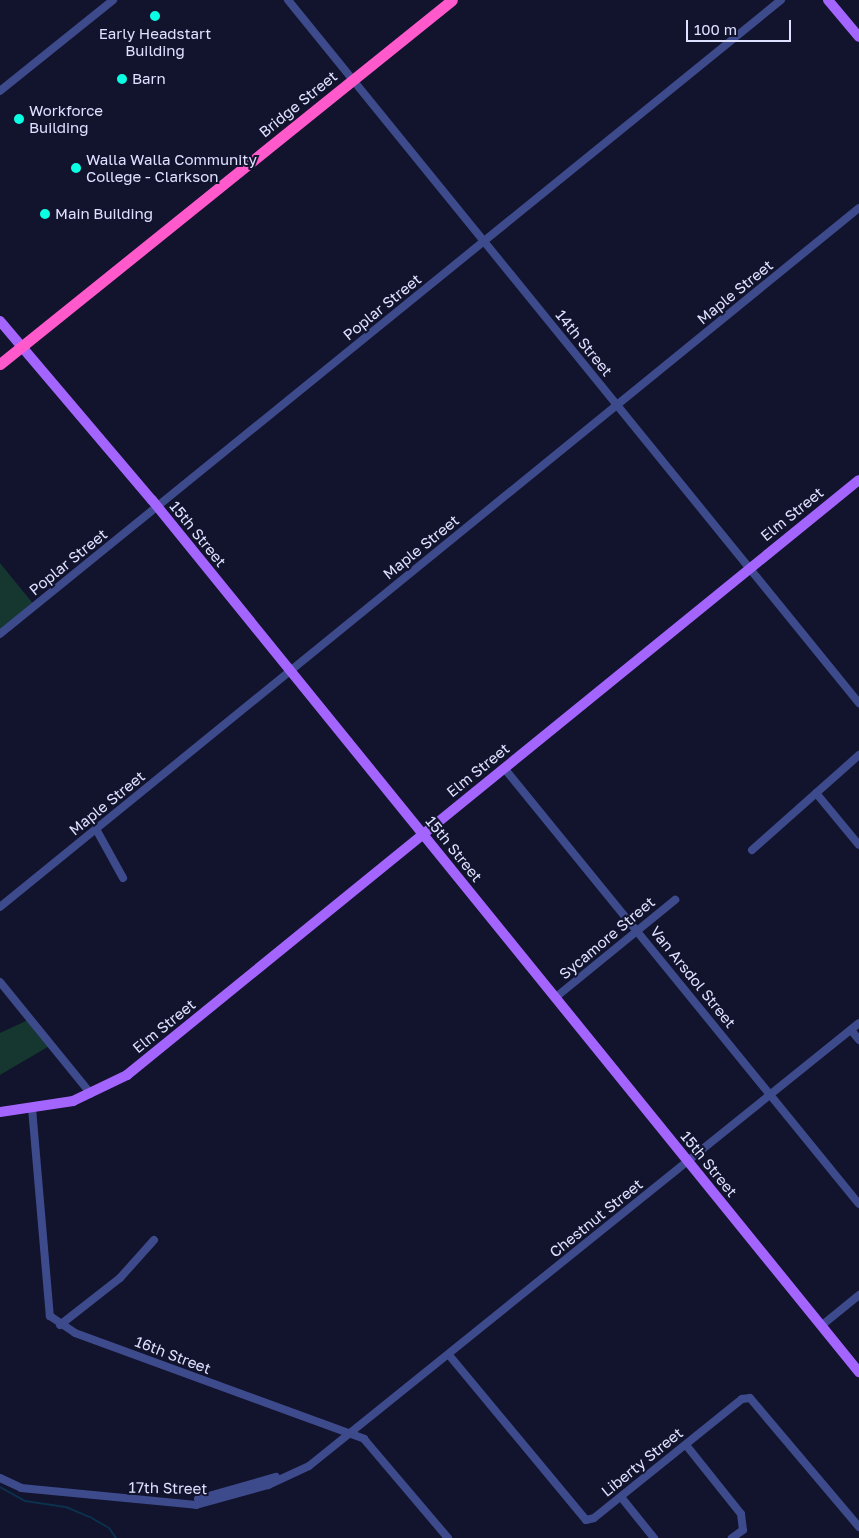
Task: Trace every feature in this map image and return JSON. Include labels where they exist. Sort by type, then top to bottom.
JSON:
[{"type":"highway","name":"Bridge Street","points":[[0,364],[452,0]]},
{"type":"main road","points":[[828,0],[859,37]]},
{"type":"main road","name":"15th Street","points":[[0,321],[24,345],[158,508],[859,1372]]},
{"type":"main road","name":"Elm Street","points":[[0,1112],[32,1108],[91,1094],[127,1075],[859,480]]},
{"type":"street","points":[[0,91],[113,0]]},
{"type":"street","name":"14th Street","points":[[288,0],[748,569],[859,703]]},
{"type":"street","name":"Poplar Street","points":[[0,634],[158,508],[781,0]]},
{"type":"street","name":"Maple Street","points":[[0,907],[859,208]]},
{"type":"street","points":[[752,850],[859,754]]},
{"type":"street","name":"Van Arsdol Street","points":[[504,768],[859,1204]]},
{"type":"street","points":[[816,793],[859,845]]},
{"type":"street","points":[[96,829],[123,878]]},
{"type":"street","name":"Sycamore Street","points":[[556,998],[674,900]]},
{"type":"street","points":[[0,982],[91,1094]]},
{"type":"street","name":"Chestnut Street","points":[[350,1436],[859,1023]]},
{"type":"street","points":[[851,1030],[859,1040]]},
{"type":"street","points":[[32,1108],[47,1300],[50,1316],[60,1325],[120,1278],[154,1240]]},
{"type":"street","points":[[821,1326],[859,1295]]},
{"type":"street","name":"16th Street","points":[[60,1325],[350,1436],[374,1449],[448,1538]]},
{"type":"street","name":"Liberty Street","points":[[449,1355],[578,1515],[594,1518],[686,1446],[742,1399],[757,1401],[859,1527]]},
{"type":"street","name":"17th Street","points":[[0,1478],[21,1488],[196,1505],[258,1488],[309,1466],[350,1436]]},
{"type":"street","points":[[686,1446],[741,1514],[743,1530],[732,1538]]},
{"type":"street","points":[[198,1500],[309,1466]]},
{"type":"street","points":[[621,1497],[654,1538]]},
{"type":"green space","points":[[0,563],[35,606],[0,634]]},
{"type":"green space","points":[[30,1019],[51,1045],[0,1075],[0,1033]]},
{"type":"waterway","points":[[0,1487],[25,1501],[66,1507],[90,1517],[109,1528],[116,1538]]},
{"type":"place","name":"Early Headstart Building","points":[[155,16]]},
{"type":"place","name":"Barn","points":[[122,79]]},
{"type":"place","name":"Workforce Building","points":[[19,119]]},
{"type":"place","name":"Walla Walla Community College - Clarkson","points":[[76,168]]},
{"type":"place","name":"Main Building","points":[[45,214]]}]
